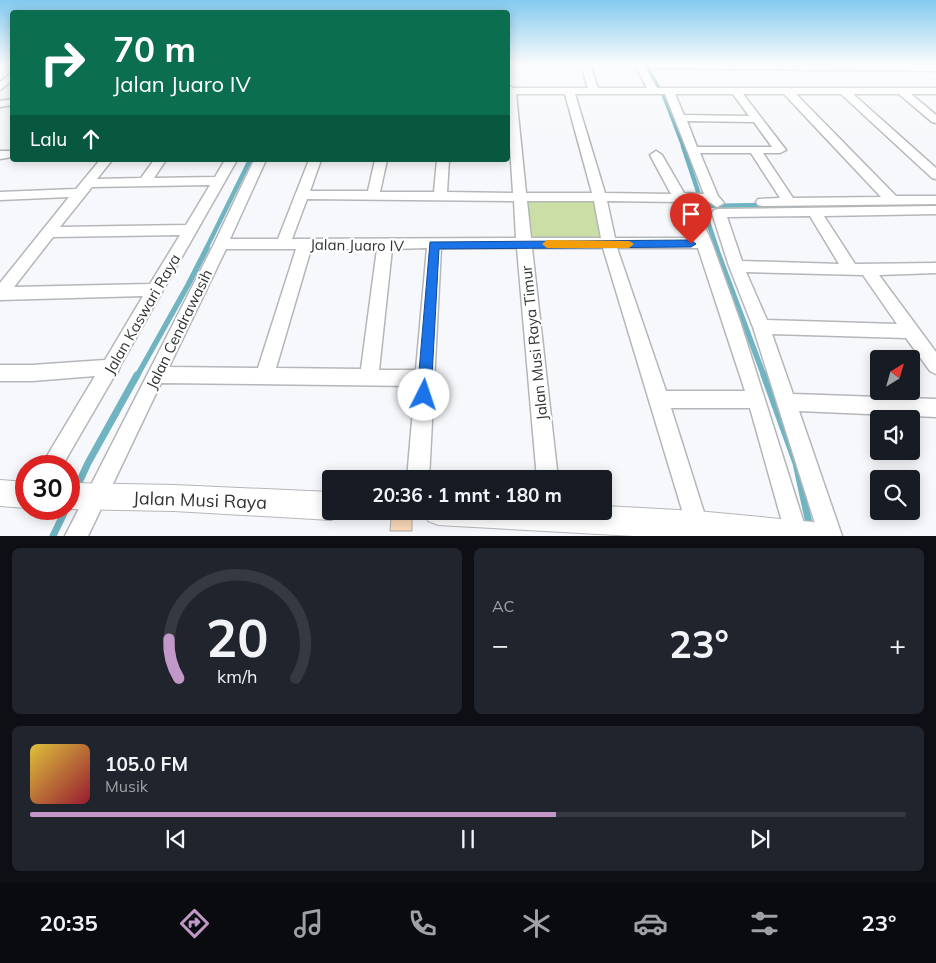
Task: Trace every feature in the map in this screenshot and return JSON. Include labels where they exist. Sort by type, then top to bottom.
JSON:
[{"type":"street","points":[[510,90],[936,91]]},
{"type":"street","points":[[569,91],[600,197],[609,244],[697,525]]},
{"type":"street","points":[[662,91],[681,118],[715,204],[736,266],[761,327],[831,536]]},
{"type":"street","points":[[693,150],[755,151],[780,149],[736,91]]},
{"type":"street","points":[[788,91],[892,200]]},
{"type":"street","points":[[844,91],[936,176]]},
{"type":"street","points":[[901,91],[936,120]]},
{"type":"street","name":"Jalan Musi Raya Timur","points":[[510,93],[547,470]]},
{"type":"street","points":[[681,118],[757,119]]},
{"type":"street","points":[[755,151],[789,201]]},
{"type":"street","points":[[552,521],[697,525],[804,534],[757,400],[698,244],[685,197],[656,155]]},
{"type":"street","points":[[0,293],[104,162]]},
{"type":"street","points":[[145,182],[159,162]]},
{"type":"street","name":"Jalan Kaswari Raya","points":[[58,455],[112,367],[154,290],[230,162]]},
{"type":"street","name":"Jalan Cendrawasih","points":[[76,536],[83,496],[157,375],[259,162]]},
{"type":"street","points":[[283,244],[314,162]]},
{"type":"street","points":[[373,196],[381,162]]},
{"type":"street","points":[[440,195],[443,162]]},
{"type":"street","points":[[2,198],[145,182],[219,181]]},
{"type":"street","points":[[302,195],[685,197],[715,204],[814,212],[936,210]]},
{"type":"street","points":[[715,204],[789,201],[936,200]]},
{"type":"street","points":[[814,212],[850,269]]},
{"type":"street","points":[[50,232],[189,230]]},
{"type":"street","name":"Jalan Juaro IV","points":[[221,244],[698,244]]},
{"type":"street","points":[[265,375],[304,244]]},
{"type":"street","points":[[369,377],[386,245]]},
{"type":"street","points":[[419,470],[434,245]]},
{"type":"street","points":[[736,266],[867,270],[936,268]]},
{"type":"street","points":[[867,270],[936,366]]},
{"type":"street","points":[[0,293],[154,290]]},
{"type":"street","points":[[761,327],[910,331]]},
{"type":"street","points":[[0,373],[112,367]]},
{"type":"street","points":[[157,375],[425,378]]},
{"type":"street","points":[[659,399],[757,400]]},
{"type":"street","points":[[787,402],[936,408]]},
{"type":"street","points":[[0,494],[15,495]]},
{"type":"street","name":"Jalan Musi Raya","points":[[83,496],[322,506]]},
{"type":"green space","points":[[592,198],[603,240],[532,240],[525,199]]},
{"type":"building","points":[[391,520],[412,520],[412,531],[390,531]]},
{"type":"waterway","points":[[660,90],[683,147]]},
{"type":"waterway","points":[[683,146],[717,249]]},
{"type":"waterway","points":[[206,249],[249,162]]},
{"type":"waterway","points":[[703,206],[763,205]]},
{"type":"waterway","points":[[137,376],[207,248]]},
{"type":"waterway","points":[[716,248],[764,376]]},
{"type":"waterway","points":[[80,480],[137,375]]},
{"type":"waterway","points":[[764,375],[796,463],[810,528]]},
{"type":"waterway","points":[[53,536],[61,520]]},
{"type":"slow traffic","points":[[547,244],[629,244]]},
{"type":"route","points":[[424,395],[434,245],[691,244]]}]
